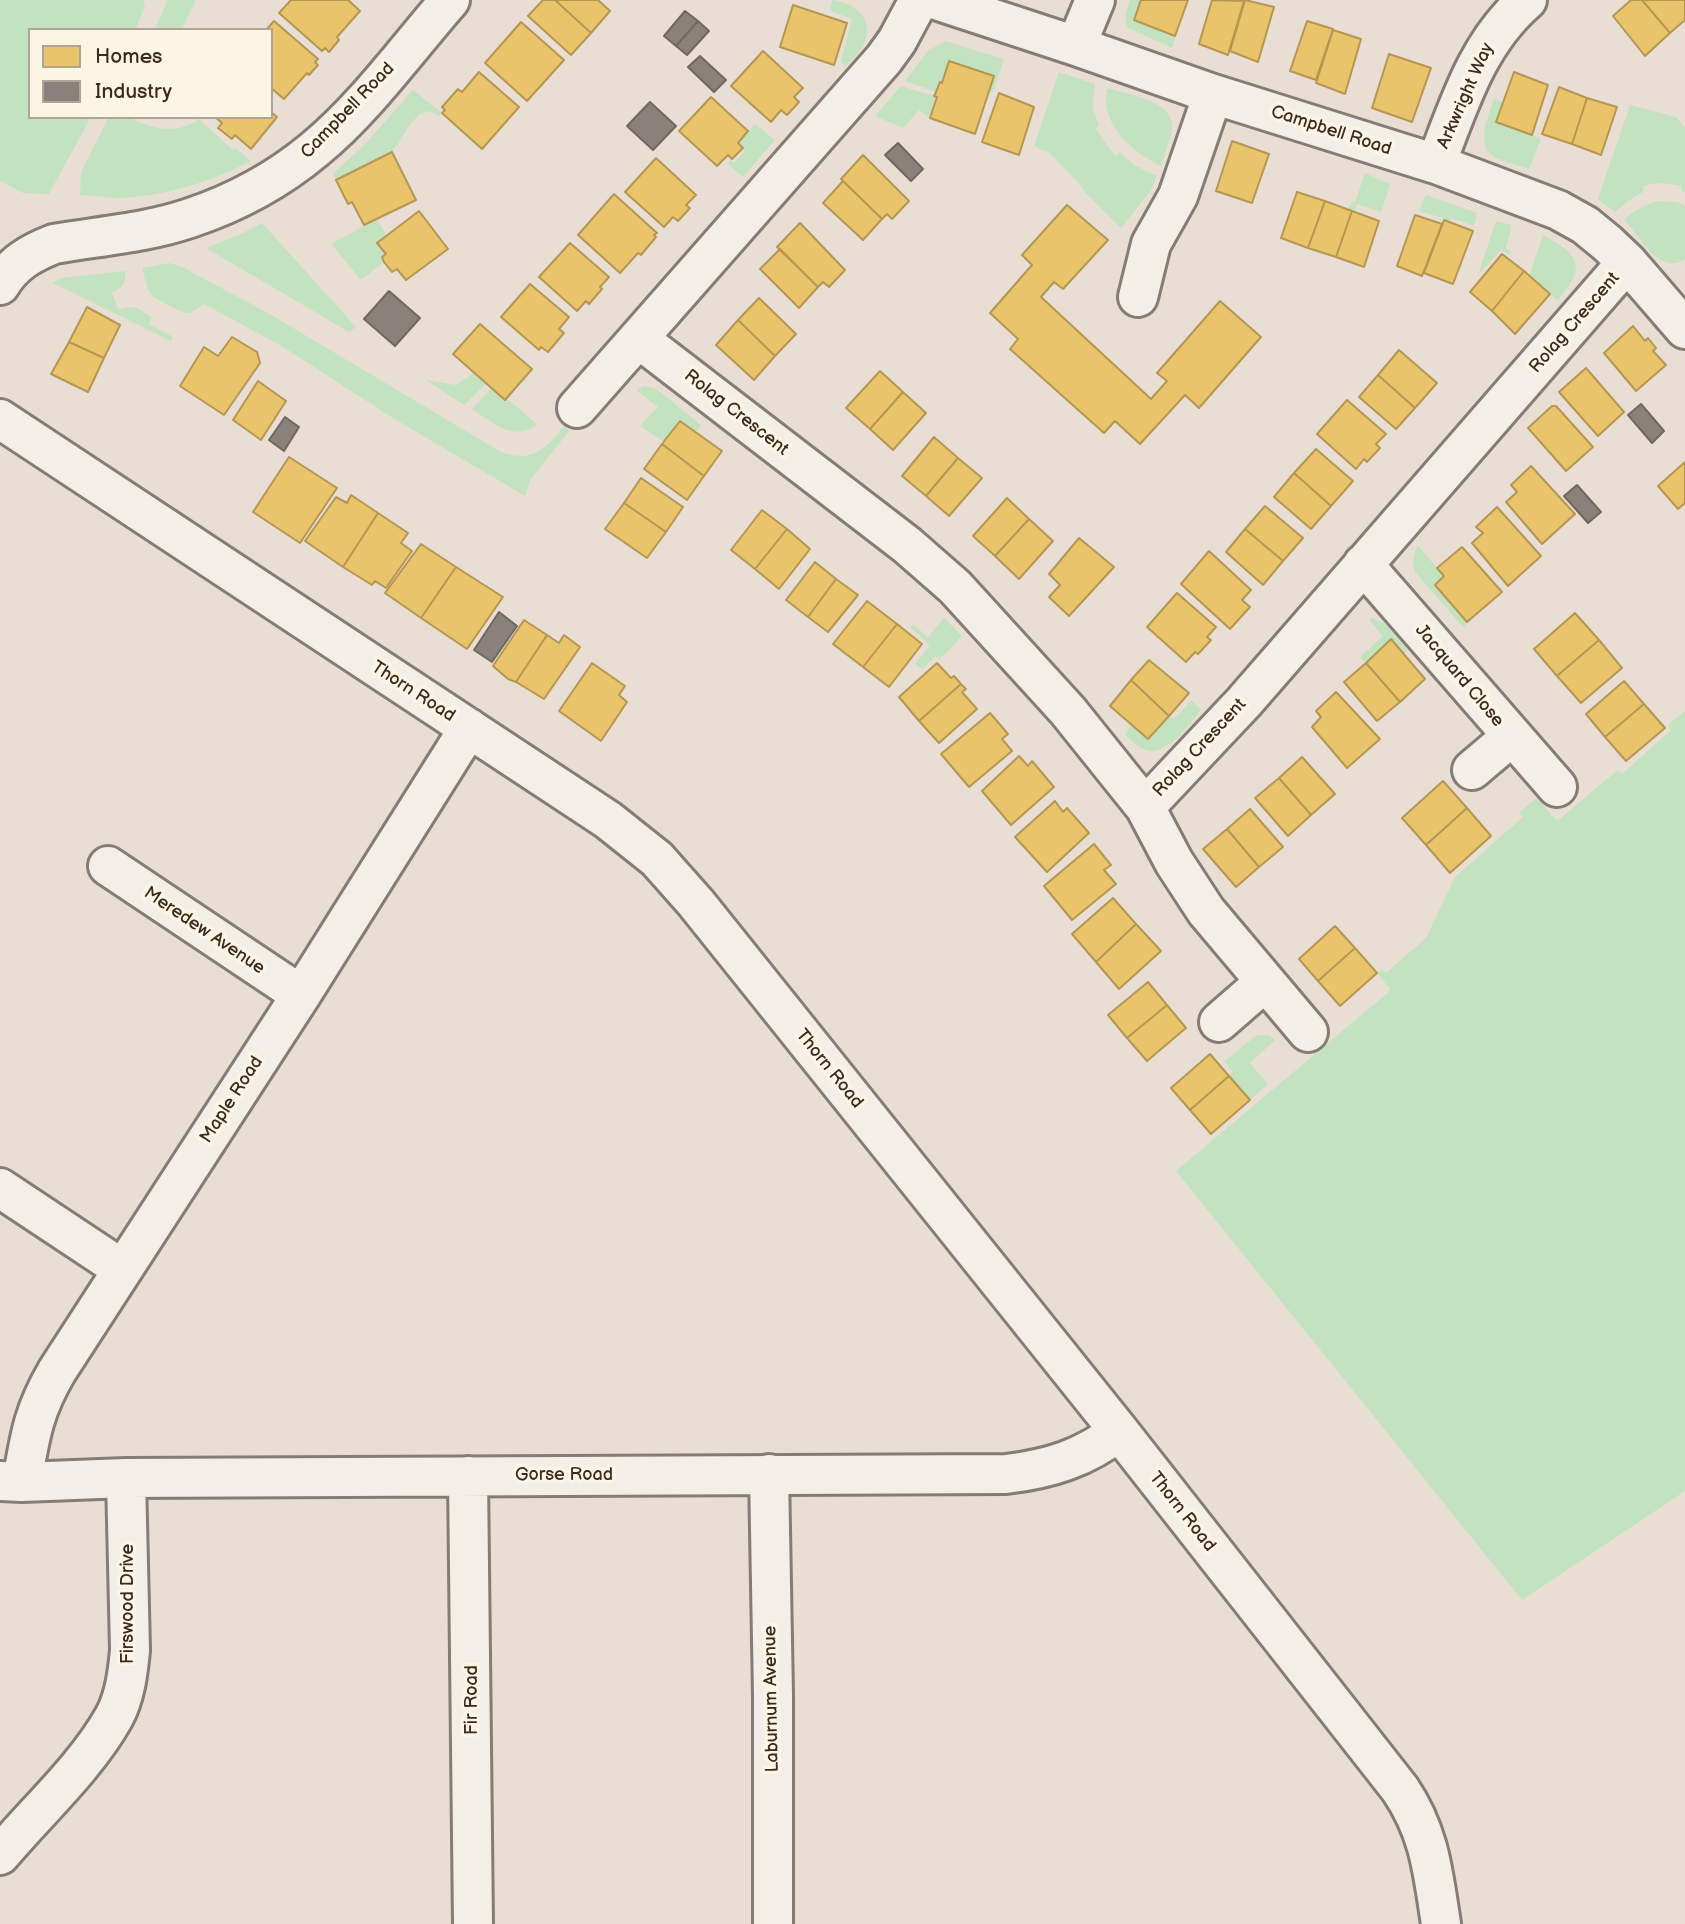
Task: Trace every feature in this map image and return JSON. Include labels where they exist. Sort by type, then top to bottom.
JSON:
[{"type":"street","name":"Campbell Road","points":[[0,285],[12,268],[39,250],[187,219],[223,205],[275,178],[317,148],[341,124],[450,0]]},
{"type":"street","points":[[577,408],[884,59],[919,0]]},
{"type":"street","name":"Campbell Road","points":[[936,0],[1213,94],[1436,164],[1558,211],[1585,225],[1679,309]]},
{"type":"street","points":[[1076,46],[1095,0]]},
{"type":"street","name":"Arkwright Way","points":[[1436,164],[1481,55],[1505,22],[1527,0]]},
{"type":"street","points":[[1138,297],[1150,244],[1178,196],[1213,94]]},
{"type":"street","name":"Rolag Crescent","points":[[639,339],[907,545],[955,587],[1068,711],[1145,807],[1208,742],[1628,262]]},
{"type":"street","name":"Thorn Road","points":[[0,419],[608,820],[657,859],[705,914],[1119,1431],[1410,1805],[1430,1852],[1441,1924]]},
{"type":"street","name":"Jacquard Close","points":[[1363,564],[1557,787]]},
{"type":"street","name":"Maple Road","points":[[11,1482],[44,1394],[469,729]]},
{"type":"street","points":[[1472,770],[1511,737]]},
{"type":"street","points":[[1145,807],[1195,895],[1308,1032]]},
{"type":"street","name":"Meredew Avenue","points":[[108,866],[301,995]]},
{"type":"street","points":[[1219,1022],[1265,982]]},
{"type":"street","points":[[0,1188],[122,1269]]},
{"type":"street","name":"Gorse Road","points":[[11,1482],[126,1478],[1024,1472],[1060,1464],[1083,1455],[1119,1431]]},
{"type":"street","name":"Laburnum Avenue","points":[[769,1474],[773,1924]]},
{"type":"street","name":"Fir Road","points":[[468,1476],[473,1924]]},
{"type":"street","name":"Firswood Drive","points":[[0,1855],[86,1756],[114,1717],[120,1703],[129,1668],[130,1650],[126,1478]]},
{"type":"green space","points":[[0,0],[143,0],[145,6],[136,28],[28,28],[28,119],[90,119],[49,194],[23,193],[0,181]]},
{"type":"green space","points":[[168,0],[196,0],[182,28],[155,28]]},
{"type":"green space","points":[[832,0],[849,4],[856,9],[867,28],[867,36],[861,48],[845,67],[841,61],[852,19],[830,11]]},
{"type":"green space","points":[[1130,0],[1141,0],[1134,20],[1175,36],[1172,48],[1128,28],[1126,17]]},
{"type":"green space","points":[[945,41],[1004,59],[993,92],[989,92],[994,76],[949,61],[936,92],[905,81],[928,51]]},
{"type":"green space","points":[[1059,72],[1095,84],[1093,108],[1099,126],[1095,128],[1115,156],[1120,152],[1134,165],[1157,176],[1151,190],[1121,228],[1050,153],[1034,146]]},
{"type":"green space","points":[[901,86],[937,97],[930,118],[919,110],[903,128],[875,116]]},
{"type":"green space","points":[[1107,88],[1146,99],[1169,115],[1171,133],[1161,166],[1139,153],[1113,125],[1108,114]]},
{"type":"green space","points":[[413,90],[442,113],[440,116],[430,111],[421,113],[392,152],[336,180],[333,174],[366,143]]},
{"type":"green space","points":[[1494,99],[1503,102],[1496,122],[1541,139],[1529,169],[1493,156],[1485,144],[1485,129]]},
{"type":"green space","points":[[1630,105],[1676,117],[1685,128],[1685,192],[1681,191],[1681,186],[1671,184],[1643,186],[1643,192],[1615,212],[1598,199]]},
{"type":"green space","points":[[108,119],[134,119],[159,128],[175,129],[199,119],[233,150],[235,148],[251,161],[206,181],[174,190],[118,198],[80,195],[81,172]]},
{"type":"green space","points":[[755,124],[775,140],[743,177],[727,163],[730,160],[734,163],[745,151],[738,143]]},
{"type":"green space","points":[[1365,173],[1390,184],[1381,212],[1357,204],[1355,212],[1348,210],[1352,202],[1355,202]]},
{"type":"green space","points":[[1426,195],[1477,213],[1474,226],[1451,218],[1449,222],[1419,211]]},
{"type":"green space","points":[[1656,201],[1677,202],[1685,206],[1685,259],[1676,263],[1659,259],[1624,220],[1636,210]]},
{"type":"green space","points":[[377,219],[386,235],[377,243],[386,254],[382,257],[384,262],[361,280],[331,244]]},
{"type":"green space","points":[[1496,221],[1512,225],[1506,248],[1512,252],[1509,255],[1501,250],[1478,275]]},
{"type":"green space","points":[[262,223],[356,327],[349,332],[206,248]]},
{"type":"green space","points":[[1543,235],[1565,249],[1575,263],[1573,279],[1558,300],[1529,276]]},
{"type":"green space","points":[[169,263],[182,267],[268,313],[501,452],[530,455],[538,452],[565,426],[569,431],[530,480],[525,496],[393,418],[280,345],[204,304],[190,313],[184,313],[153,297],[142,268]]},
{"type":"green space","points":[[125,271],[123,284],[112,292],[118,309],[132,307],[142,311],[151,317],[149,324],[173,337],[171,341],[53,283],[61,278]]},
{"type":"green space","points":[[474,373],[486,384],[464,405],[426,380],[456,385]]},
{"type":"green space","points":[[644,386],[655,388],[701,425],[695,432],[679,421],[664,442],[640,426],[658,407],[636,390]]},
{"type":"green space","points":[[491,388],[537,424],[520,432],[512,431],[504,429],[472,409]]},
{"type":"green space","points":[[1418,546],[1444,576],[1435,585],[1467,622],[1464,628],[1415,572],[1414,558]]},
{"type":"green space","points":[[1371,617],[1386,625],[1408,651],[1404,654],[1391,639],[1366,663],[1360,657],[1383,636],[1370,621]]},
{"type":"green space","points":[[944,618],[962,636],[939,660],[936,656],[922,669],[915,664],[930,645],[910,627],[913,624],[928,637]]},
{"type":"green space","points":[[1192,700],[1201,710],[1176,739],[1160,750],[1143,749],[1125,734],[1131,725],[1148,739],[1169,716],[1174,719]]},
{"type":"green space","points":[[1685,711],[1685,1491],[1522,1600],[1176,1171],[1391,990],[1377,973],[1382,969],[1386,973],[1426,938],[1455,877],[1523,817],[1519,812],[1537,798],[1557,821],[1618,770],[1622,774],[1671,730],[1668,725]]},
{"type":"green space","points":[[1257,1035],[1269,1035],[1275,1040],[1250,1063],[1268,1084],[1250,1100],[1229,1076],[1233,1072],[1224,1061]]},
{"type":"building: Homes","points":[[291,0],[348,0],[360,11],[337,37],[339,40],[329,52],[325,48],[322,51],[279,13]]},
{"type":"building: Homes","points":[[543,0],[555,0],[591,33],[571,55],[528,16]]},
{"type":"building: Homes","points":[[555,0],[598,0],[610,11],[591,33]]},
{"type":"building: Homes","points":[[1141,0],[1188,0],[1175,36],[1134,20]]},
{"type":"building: Homes","points":[[1212,0],[1244,1],[1228,55],[1199,44]]},
{"type":"building: Homes","points":[[1245,0],[1274,7],[1258,62],[1230,51]]},
{"type":"building: Homes","points":[[1631,0],[1642,0],[1670,33],[1645,56],[1613,16]]},
{"type":"building: Homes","points":[[1642,0],[1685,0],[1685,20],[1670,33]]},
{"type":"building: Homes","points":[[793,5],[847,23],[834,65],[780,47]]},
{"type":"building: Homes","points":[[274,21],[318,59],[315,62],[318,65],[309,75],[307,73],[284,99],[273,90],[273,28],[268,28]]},
{"type":"building: Homes","points":[[1307,21],[1333,29],[1316,80],[1290,71]]},
{"type":"building: Homes","points":[[521,22],[564,60],[527,101],[485,63]]},
{"type":"building: Homes","points":[[1333,30],[1361,39],[1345,94],[1316,83]]},
{"type":"building: Homes","points":[[763,51],[803,88],[794,97],[799,102],[787,115],[781,110],[771,122],[731,86]]},
{"type":"building: Homes","points":[[1389,54],[1431,68],[1412,122],[1372,108]]},
{"type":"building: Homes","points":[[949,61],[994,76],[975,134],[930,118],[937,97],[934,96],[940,82],[942,83]]},
{"type":"building: Homes","points":[[479,72],[519,107],[482,149],[442,113],[445,110],[442,107],[458,89],[462,92]]},
{"type":"building: Homes","points":[[1514,72],[1548,85],[1532,135],[1496,122]]},
{"type":"building: Homes","points":[[1559,87],[1587,98],[1572,144],[1542,134]]},
{"type":"building: Homes","points":[[999,93],[1034,107],[1019,155],[982,142]]},
{"type":"building: Homes","points":[[711,97],[748,131],[738,143],[743,148],[732,159],[728,155],[717,166],[679,131]]},
{"type":"building: Homes","points":[[1587,98],[1617,107],[1601,155],[1572,144]]},
{"type":"building: Homes","points":[[273,114],[277,117],[251,149],[235,135],[232,139],[218,128],[222,123],[217,119],[273,119]]},
{"type":"building: Homes","points":[[1232,141],[1269,154],[1252,203],[1216,191]]},
{"type":"building: Homes","points":[[392,152],[416,200],[364,225],[352,202],[348,204],[336,180]]},
{"type":"building: Homes","points":[[863,155],[909,201],[892,219],[887,214],[882,219],[841,179]]},
{"type":"building: Homes","points":[[656,158],[696,195],[686,205],[690,208],[678,221],[673,217],[664,227],[625,192]]},
{"type":"building: Homes","points":[[843,181],[882,219],[863,240],[823,203]]},
{"type":"building: Homes","points":[[1297,192],[1325,201],[1308,248],[1281,238]]},
{"type":"building: Homes","points":[[614,194],[657,233],[641,255],[638,253],[620,273],[578,235]]},
{"type":"building: Homes","points":[[1325,201],[1352,211],[1336,257],[1308,248]]},
{"type":"building: Homes","points":[[1067,205],[1108,240],[1063,289],[1054,282],[1041,297],[1151,399],[1167,381],[1157,373],[1220,301],[1261,337],[1199,408],[1185,395],[1140,444],[1115,421],[1104,433],[1010,349],[1018,339],[990,313],[1032,265],[1022,255]]},
{"type":"building: Homes","points":[[419,211],[448,249],[406,280],[397,269],[392,272],[384,262],[382,257],[386,254],[377,243]]},
{"type":"building: Homes","points":[[1352,211],[1379,221],[1364,267],[1336,257]]},
{"type":"building: Homes","points":[[1415,215],[1442,224],[1422,276],[1397,266]]},
{"type":"building: Homes","points":[[1444,220],[1473,231],[1453,284],[1424,273]]},
{"type":"building: Homes","points":[[800,223],[845,270],[829,287],[823,282],[818,287],[777,247]]},
{"type":"building: Homes","points":[[570,243],[609,277],[589,304],[586,301],[577,311],[539,277]]},
{"type":"building: Homes","points":[[780,249],[818,287],[799,308],[760,269]]},
{"type":"building: Homes","points":[[1502,254],[1524,271],[1492,311],[1470,292]]},
{"type":"building: Homes","points":[[1524,271],[1550,294],[1515,334],[1492,311]]},
{"type":"building: Homes","points":[[530,284],[569,317],[559,329],[564,333],[548,352],[541,347],[539,350],[501,317]]},
{"type":"building: Homes","points":[[759,298],[796,334],[775,356],[738,320]]},
{"type":"building: Homes","points":[[87,307],[120,325],[104,358],[69,342]]},
{"type":"building: Homes","points":[[738,320],[775,356],[754,380],[716,345]]},
{"type":"building: Homes","points":[[480,324],[532,369],[505,400],[453,354]]},
{"type":"building: Homes","points":[[1633,326],[1645,341],[1648,338],[1656,348],[1653,351],[1666,365],[1636,391],[1604,353]]},
{"type":"building: Homes","points":[[232,337],[257,352],[260,363],[224,415],[180,386],[204,347],[218,356]]},
{"type":"building: Homes","points":[[69,342],[104,358],[88,392],[51,374]]},
{"type":"building: Homes","points":[[1399,350],[1437,383],[1415,408],[1378,375]]},
{"type":"building: Homes","points":[[1586,368],[1624,412],[1598,436],[1559,392]]},
{"type":"building: Homes","points":[[880,371],[903,392],[870,429],[846,408]]},
{"type":"building: Homes","points":[[1378,375],[1415,408],[1396,429],[1359,397]]},
{"type":"building: Homes","points":[[258,381],[286,401],[261,440],[233,420]]},
{"type":"building: Homes","points":[[903,392],[926,413],[893,450],[870,429]]},
{"type":"building: Homes","points":[[1347,400],[1386,434],[1376,444],[1380,448],[1367,462],[1364,459],[1356,469],[1317,434]]},
{"type":"building: Homes","points":[[1552,406],[1556,406],[1593,447],[1566,471],[1528,428]]},
{"type":"building: Homes","points":[[680,421],[722,451],[704,476],[662,444]]},
{"type":"building: Homes","points":[[934,437],[958,458],[926,496],[902,476]]},
{"type":"building: Homes","points":[[662,444],[704,476],[687,500],[644,469]]},
{"type":"building: Homes","points":[[1316,449],[1353,481],[1331,506],[1294,473]]},
{"type":"building: Homes","points":[[289,457],[337,488],[300,543],[253,512]]},
{"type":"building: Homes","points":[[958,458],[982,478],[949,516],[926,496]]},
{"type":"building: Homes","points":[[1685,462],[1685,503],[1678,509],[1658,486]]},
{"type":"building: Homes","points":[[1531,466],[1575,514],[1542,544],[1506,502],[1517,492],[1511,485]]},
{"type":"building: Homes","points":[[1294,473],[1331,506],[1311,529],[1274,497]]},
{"type":"building: Homes","points":[[641,478],[683,507],[666,532],[624,503]]},
{"type":"building: Homes","points":[[351,495],[378,513],[343,567],[305,541],[336,497],[347,503]]},
{"type":"building: Homes","points":[[1007,498],[1029,519],[995,556],[973,536]]},
{"type":"building: Homes","points":[[624,503],[666,532],[647,558],[605,529]]},
{"type":"building: Homes","points":[[1265,506],[1303,538],[1283,561],[1245,529]]},
{"type":"building: Homes","points":[[1497,507],[1541,556],[1508,586],[1472,543],[1483,533],[1476,527]]},
{"type":"building: Homes","points":[[762,510],[787,529],[755,569],[731,550]]},
{"type":"building: Homes","points":[[378,513],[408,533],[401,543],[412,551],[386,588],[375,581],[372,585],[343,567]]},
{"type":"building: Homes","points":[[1029,519],[1053,541],[1019,579],[995,556]]},
{"type":"building: Homes","points":[[787,529],[810,549],[779,589],[755,569]]},
{"type":"building: Homes","points":[[1245,529],[1283,561],[1263,585],[1226,552]]},
{"type":"building: Homes","points":[[1079,538],[1114,567],[1069,616],[1049,597],[1060,585],[1049,574]]},
{"type":"building: Homes","points":[[421,544],[456,567],[421,618],[385,593]]},
{"type":"building: Homes","points":[[1462,547],[1502,592],[1467,622],[1435,585],[1444,576],[1437,568]]},
{"type":"building: Homes","points":[[1209,551],[1251,590],[1242,600],[1250,607],[1230,629],[1181,584]]},
{"type":"building: Homes","points":[[815,562],[836,579],[808,617],[786,600]]},
{"type":"building: Homes","points":[[456,567],[503,597],[467,649],[421,618]]},
{"type":"building: Homes","points":[[836,579],[858,595],[828,632],[808,617]]},
{"type":"building: Homes","points":[[1177,593],[1216,627],[1207,637],[1211,640],[1186,662],[1147,627]]},
{"type":"building: Homes","points":[[867,601],[897,624],[863,667],[833,644]]},
{"type":"building: Homes","points":[[1575,613],[1599,640],[1557,676],[1534,649]]},
{"type":"building: Homes","points":[[524,620],[547,635],[516,682],[508,679],[493,666]]},
{"type":"building: Homes","points":[[897,624],[922,644],[889,687],[863,667]]},
{"type":"building: Homes","points":[[547,635],[559,643],[564,635],[580,647],[544,699],[516,682]]},
{"type":"building: Homes","points":[[1391,639],[1425,679],[1400,702],[1366,663]]},
{"type":"building: Homes","points":[[1599,640],[1622,668],[1581,703],[1557,676]]},
{"type":"building: Homes","points":[[1149,660],[1189,693],[1169,716],[1131,680]]},
{"type":"building: Homes","points":[[592,663],[625,686],[619,695],[627,702],[601,741],[559,711]]},
{"type":"building: Homes","points":[[937,663],[961,684],[919,721],[899,697]]},
{"type":"building: Homes","points":[[1366,663],[1400,702],[1377,721],[1344,682]]},
{"type":"building: Homes","points":[[1131,680],[1169,716],[1148,739],[1110,706]]},
{"type":"building: Homes","points":[[1624,681],[1644,704],[1605,737],[1586,714]]},
{"type":"building: Homes","points":[[961,684],[966,689],[962,692],[977,709],[939,743],[919,721]]},
{"type":"building: Homes","points":[[1336,692],[1380,739],[1347,768],[1312,727],[1321,717],[1316,711]]},
{"type":"building: Homes","points":[[1644,704],[1665,728],[1626,761],[1605,737]]},
{"type":"building: Homes","points":[[990,713],[1008,734],[1002,739],[1012,751],[969,787],[941,754]]},
{"type":"building: Homes","points":[[1019,756],[1028,766],[1032,761],[1054,787],[1011,825],[982,791]]},
{"type":"building: Homes","points":[[1302,757],[1335,794],[1311,815],[1279,778]]},
{"type":"building: Homes","points":[[1279,778],[1311,815],[1288,836],[1255,798]]},
{"type":"building: Homes","points":[[1443,781],[1467,808],[1426,845],[1402,818]]},
{"type":"building: Homes","points":[[1055,801],[1063,812],[1067,808],[1089,833],[1047,872],[1015,837]]},
{"type":"building: Homes","points":[[1467,808],[1491,836],[1450,873],[1426,845]]},
{"type":"building: Homes","points":[[1250,809],[1283,847],[1259,867],[1227,829]]},
{"type":"building: Homes","points":[[1227,829],[1259,867],[1236,887],[1203,849]]},
{"type":"building: Homes","points":[[1094,844],[1111,865],[1104,870],[1116,884],[1072,920],[1044,886]]},
{"type":"building: Homes","points":[[1113,898],[1136,924],[1096,962],[1072,934]]},
{"type":"building: Homes","points":[[1136,924],[1161,951],[1119,989],[1096,962]]},
{"type":"building: Homes","points":[[1335,926],[1355,948],[1318,981],[1299,959]]},
{"type":"building: Homes","points":[[1355,948],[1377,973],[1340,1006],[1318,981]]},
{"type":"building: Homes","points":[[1148,982],[1167,1005],[1127,1038],[1108,1015]]},
{"type":"building: Homes","points":[[1167,1005],[1186,1028],[1147,1061],[1127,1038]]},
{"type":"building: Homes","points":[[1210,1054],[1229,1076],[1190,1110],[1171,1088]]},
{"type":"building: Homes","points":[[1229,1076],[1250,1100],[1211,1134],[1190,1110]]},
{"type":"building: Industry","points":[[685,11],[698,21],[676,46],[664,36]]},
{"type":"building: Industry","points":[[698,21],[709,31],[687,55],[676,46]]},
{"type":"building: Industry","points":[[700,56],[726,80],[714,92],[688,67]]},
{"type":"building: Industry","points":[[650,102],[676,126],[653,150],[627,126]]},
{"type":"building: Industry","points":[[898,143],[923,169],[911,181],[885,155]]},
{"type":"building: Industry","points":[[389,291],[420,318],[395,346],[364,319]]},
{"type":"building: Industry","points":[[1641,404],[1664,431],[1652,443],[1628,415]]},
{"type":"building: Industry","points":[[285,417],[299,427],[284,451],[269,440]]},
{"type":"building: Industry","points":[[1577,485],[1601,512],[1588,523],[1564,496]]},
{"type":"building: Industry","points":[[499,612],[517,626],[492,662],[474,650]]}]
